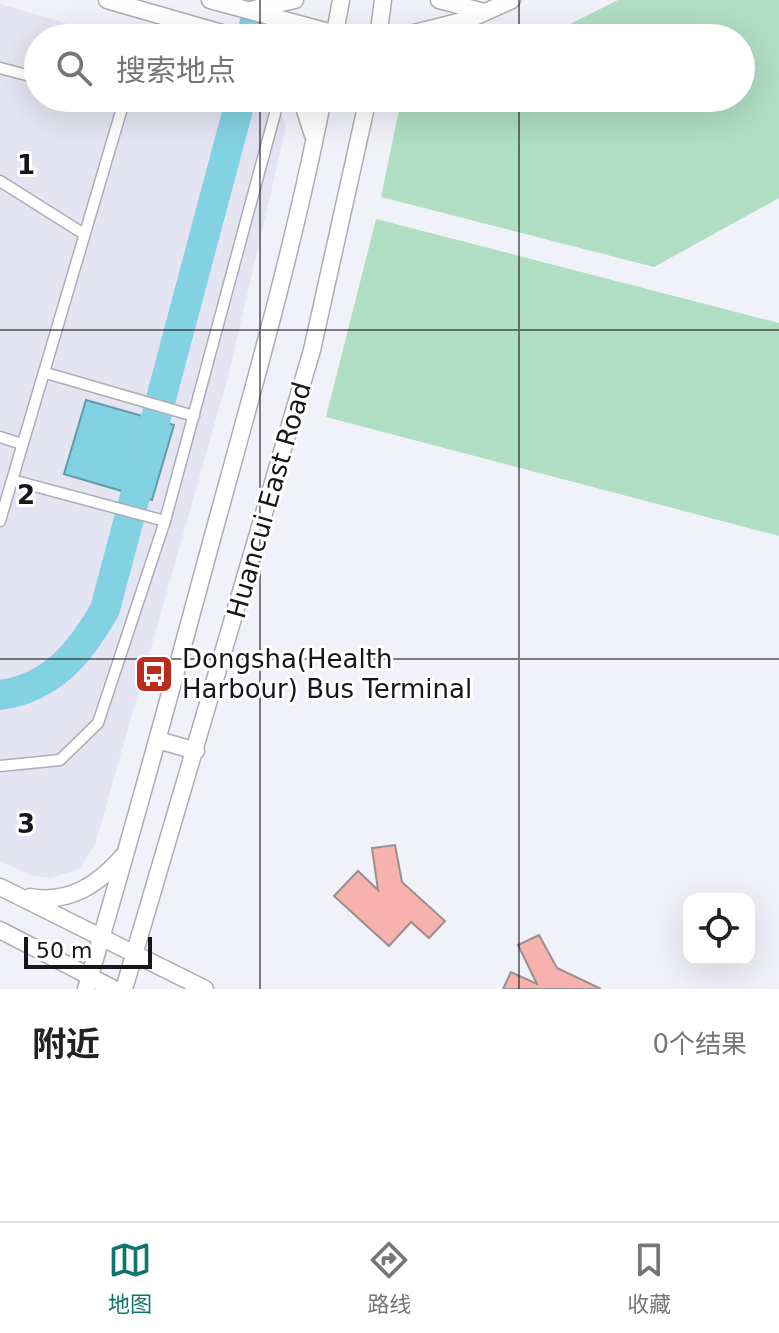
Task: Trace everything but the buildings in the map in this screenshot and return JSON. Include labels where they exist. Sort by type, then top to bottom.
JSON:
[{"type":"street","points":[[107,0],[190,24]]},
{"type":"street","points":[[210,0],[294,24]]},
{"type":"street","points":[[240,9],[295,0]]},
{"type":"street","points":[[340,24],[341,0]]},
{"type":"street","points":[[380,24],[383,0]]},
{"type":"street","points":[[439,0],[486,13]]},
{"type":"street","points":[[446,24],[486,13],[512,0]]},
{"type":"street","points":[[0,68],[24,74]]},
{"type":"street","points":[[0,521],[121,112]]},
{"type":"street","points":[[0,759],[4,767],[60,760],[98,723],[165,521],[275,112]]},
{"type":"street","points":[[306,112],[313,148]]},
{"type":"street","name":"Huancui East Road","points":[[158,740],[320,112]]},
{"type":"street","name":"Huancui East Road","points":[[124,989],[312,350],[365,112]]},
{"type":"street","points":[[0,181],[84,234]]},
{"type":"street","points":[[46,373],[194,416]]},
{"type":"street","points":[[0,437],[22,444]]},
{"type":"street","points":[[12,480],[165,521]]},
{"type":"street","points":[[88,983],[158,740],[196,751]]},
{"type":"street","points":[[7,890],[50,899],[67,897],[98,881],[127,850]]},
{"type":"street","points":[[7,890],[205,989]]},
{"type":"street","points":[[0,930],[88,983],[114,989]]},
{"type":"shaded area","points":[[0,4],[68,24],[24,24],[24,112],[281,112],[286,127],[229,373],[95,845],[79,869],[51,878],[33,876],[0,861]]},
{"type":"green space","points":[[618,0],[779,0],[779,198],[654,267],[381,197],[399,112],[755,112],[755,24],[570,24]]},
{"type":"green space","points":[[376,219],[779,323],[779,536],[326,417]]},
{"type":"water","points":[[86,400],[174,425],[152,500],[64,474]]},
{"type":"waterway","points":[[254,24],[258,0]]},
{"type":"waterway","points":[[0,695],[35,685],[63,666],[86,640],[105,609],[237,112]]},
{"type":"place","name":"Dongsha(Health Harbour) Bus Terminal","points":[[154,674]]}]
